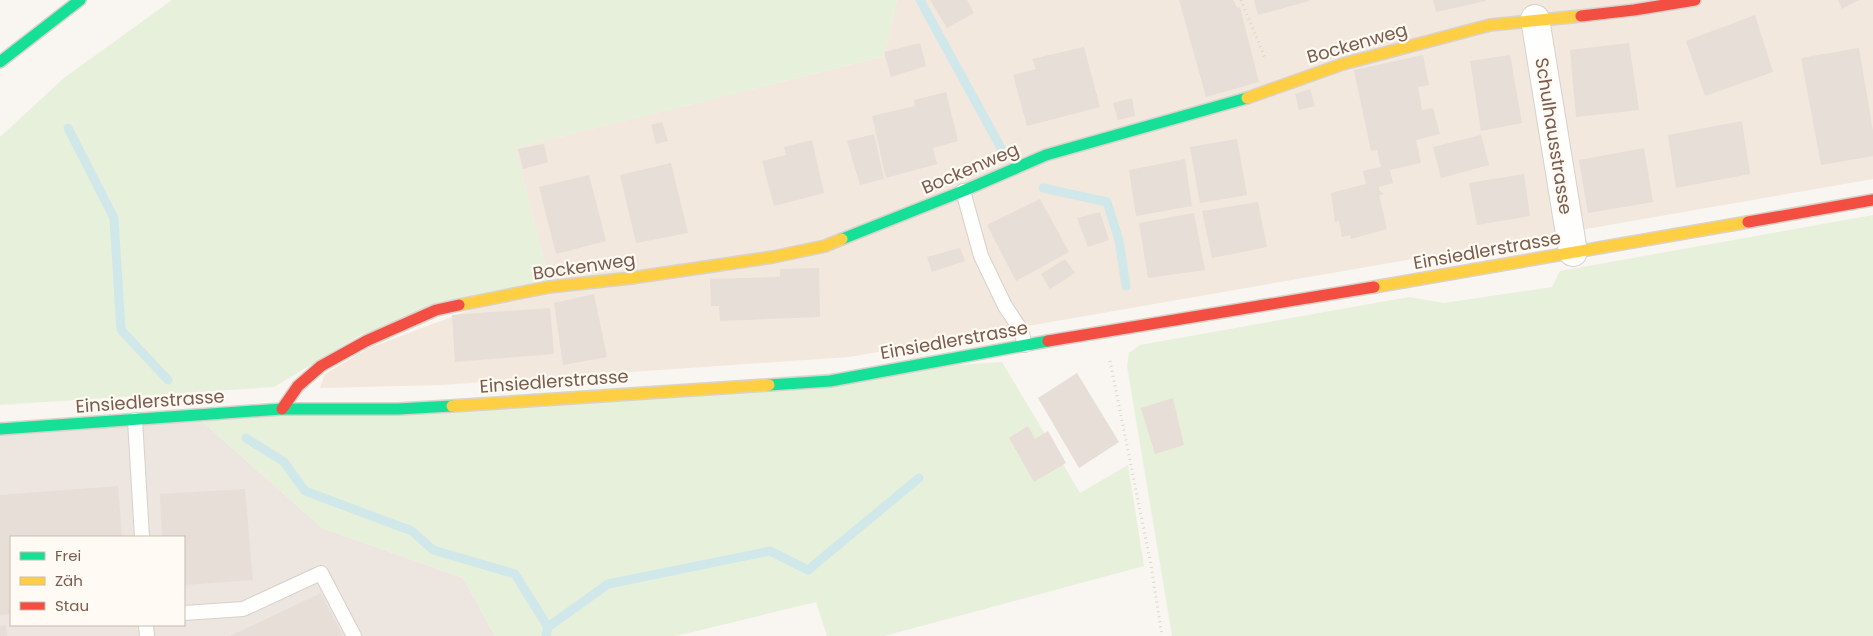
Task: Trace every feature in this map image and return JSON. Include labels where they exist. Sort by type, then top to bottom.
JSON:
[{"type":"main road","points":[[0,62],[80,0]]},
{"type":"main road","name":"Bockenweg","points":[[282,409],[298,386],[321,366],[366,341],[436,310],[549,287],[630,278],[763,258],[825,246],[963,191],[1046,155],[1247,98],[1343,64],[1481,27],[1535,19],[1634,10],[1695,0]]},
{"type":"main road","name":"Einsiedlerstrasse","points":[[0,429],[282,409],[398,409],[830,381],[1025,345],[1107,333],[1873,200]]},
{"type":"street","name":"Schulhausstrasse","points":[[1535,19],[1573,252]]},
{"type":"lane","points":[[963,191],[981,256],[1005,306],[1021,330],[1025,345]]},
{"type":"lane","points":[[135,420],[142,536]]},
{"type":"lane","points":[[185,614],[243,609],[322,573],[354,636]]},
{"type":"path","points":[[1241,0],[1277,86]]},
{"type":"path","points":[[1107,333],[1109,357],[1151,565],[1162,636]]},
{"type":"shaded area","points":[[897,0],[1873,0],[1873,179],[849,357],[441,385],[320,388],[325,374],[369,348],[549,280],[515,148],[884,56]]},
{"type":"shaded area","points":[[196,416],[322,528],[463,578],[495,636],[0,636],[0,429]]},
{"type":"green space","points":[[172,0],[897,0],[884,56],[515,148],[549,280],[362,334],[274,387],[0,405],[0,137],[64,78]]},
{"type":"green space","points":[[1873,215],[1873,636],[1172,636],[1127,366],[1129,353],[1140,345],[1409,297],[1444,303],[1552,287],[1560,271]]},
{"type":"green space","points":[[1002,362],[1080,493],[1128,465],[1144,566],[884,636],[827,636],[816,602],[676,636],[495,636],[463,578],[322,528],[196,416]]},
{"type":"building","points":[[930,0],[967,0],[974,13],[947,28]]},
{"type":"building","points":[[1179,0],[1233,0],[1238,8],[1240,7],[1259,82],[1206,97]]},
{"type":"building","points":[[1254,0],[1309,0],[1309,1],[1258,15]]},
{"type":"building","points":[[1433,0],[1486,0],[1486,1],[1436,12]]},
{"type":"building","points":[[1838,0],[1859,0],[1842,9]]},
{"type":"building","points":[[1755,15],[1773,72],[1705,96],[1686,41]]},
{"type":"building","points":[[920,43],[926,66],[891,77],[884,52]]},
{"type":"building","points":[[1629,43],[1639,110],[1576,117],[1570,50]]},
{"type":"building","points":[[1084,47],[1100,107],[1027,126],[1013,75],[1036,69],[1032,59]]},
{"type":"building","points":[[1859,48],[1873,131],[1873,156],[1821,165],[1801,58]]},
{"type":"building","points":[[1423,55],[1429,85],[1418,87],[1422,110],[1433,108],[1440,134],[1416,140],[1421,163],[1390,170],[1393,183],[1379,187],[1379,190],[1384,194],[1379,195],[1387,229],[1351,239],[1350,235],[1342,237],[1339,221],[1335,222],[1331,193],[1366,184],[1363,171],[1381,167],[1377,150],[1371,151],[1354,70]]},
{"type":"building","points":[[1510,55],[1522,123],[1481,131],[1470,61]]},
{"type":"building","points":[[1310,89],[1315,106],[1299,110],[1295,94]]},
{"type":"building","points":[[946,92],[958,141],[933,148],[937,164],[886,178],[872,116],[915,106],[914,100]]},
{"type":"building","points":[[1132,98],[1135,116],[1118,120],[1113,103]]},
{"type":"building","points":[[1742,121],[1750,174],[1676,188],[1668,135]]},
{"type":"building","points":[[662,122],[668,141],[656,144],[651,125]]},
{"type":"building","points":[[874,134],[884,179],[860,185],[847,141]]},
{"type":"building","points":[[1481,135],[1489,165],[1441,178],[1433,147]]},
{"type":"building","points":[[1237,139],[1247,195],[1200,203],[1190,147]]},
{"type":"building","points":[[812,140],[824,193],[774,206],[762,161],[786,155],[784,147]]},
{"type":"building","points":[[544,144],[548,162],[523,169],[518,149]]},
{"type":"building","points":[[1644,148],[1653,202],[1588,213],[1579,160]]},
{"type":"building","points":[[1185,159],[1192,206],[1136,216],[1129,170]]},
{"type":"building","points":[[671,163],[688,233],[636,243],[620,175]]},
{"type":"building","points":[[1524,174],[1530,216],[1477,225],[1469,183]]},
{"type":"building","points":[[589,175],[606,241],[556,254],[539,187]]},
{"type":"building","points":[[1040,199],[1069,252],[1016,281],[987,225]]},
{"type":"building","points":[[1258,202],[1267,247],[1212,258],[1202,211]]},
{"type":"building","points":[[1100,212],[1109,240],[1088,247],[1077,218]]},
{"type":"building","points":[[1194,213],[1205,270],[1148,278],[1139,223]]},
{"type":"building","points":[[960,248],[965,261],[932,272],[927,257]]},
{"type":"building","points":[[1065,259],[1075,273],[1050,289],[1041,274]]},
{"type":"building","points":[[819,268],[820,317],[720,321],[719,306],[711,306],[710,279],[780,277],[780,269]]},
{"type":"building","points":[[594,294],[607,357],[563,365],[554,303]]},
{"type":"building","points":[[550,308],[554,354],[455,362],[452,315]]},
{"type":"building","points":[[1077,373],[1119,442],[1079,468],[1038,398]]},
{"type":"building","points":[[1173,398],[1184,445],[1155,454],[1141,408]]},
{"type":"building","points":[[1028,426],[1035,439],[1048,431],[1066,463],[1034,482],[1009,438]]},
{"type":"building","points":[[118,486],[122,536],[10,536],[10,614],[0,615],[0,495]]},
{"type":"building","points":[[245,489],[253,580],[185,585],[185,536],[162,536],[160,494]]},
{"type":"building","points":[[321,593],[343,636],[230,636]]},
{"type":"building","points":[[6,625],[7,636],[0,636],[0,626]]},
{"type":"waterway","points":[[920,0],[1001,148]]},
{"type":"waterway","points":[[68,128],[114,218],[121,330],[168,380]]},
{"type":"waterway","points":[[1043,188],[1107,202],[1119,240],[1126,286]]},
{"type":"waterway","points":[[246,438],[284,462],[305,491],[412,531],[433,550],[515,574],[548,627],[546,636]]},
{"type":"waterway","points":[[548,627],[608,584],[770,551],[808,570],[919,478]]},
{"type":"traffic: fast","points":[[0,62],[80,0]]},
{"type":"traffic: fast","points":[[842,239],[963,191],[1046,155],[1247,98]]},
{"type":"traffic: fast","points":[[769,385],[830,381],[1048,341]]},
{"type":"traffic: fast","points":[[0,429],[282,409],[398,409],[452,406]]},
{"type":"traffic: slow","points":[[1247,98],[1343,64],[1490,25],[1581,16]]},
{"type":"traffic: slow","points":[[1374,287],[1748,222]]},
{"type":"traffic: slow","points":[[459,305],[549,287],[631,278],[773,257],[825,246],[842,239]]},
{"type":"traffic: slow","points":[[452,406],[769,385]]},
{"type":"traffic: jam","points":[[1581,16],[1695,0]]},
{"type":"traffic: jam","points":[[1748,222],[1873,200]]},
{"type":"traffic: jam","points":[[1048,341],[1374,287]]},
{"type":"traffic: jam","points":[[282,409],[298,386],[321,366],[366,341],[436,310],[459,305]]}]
